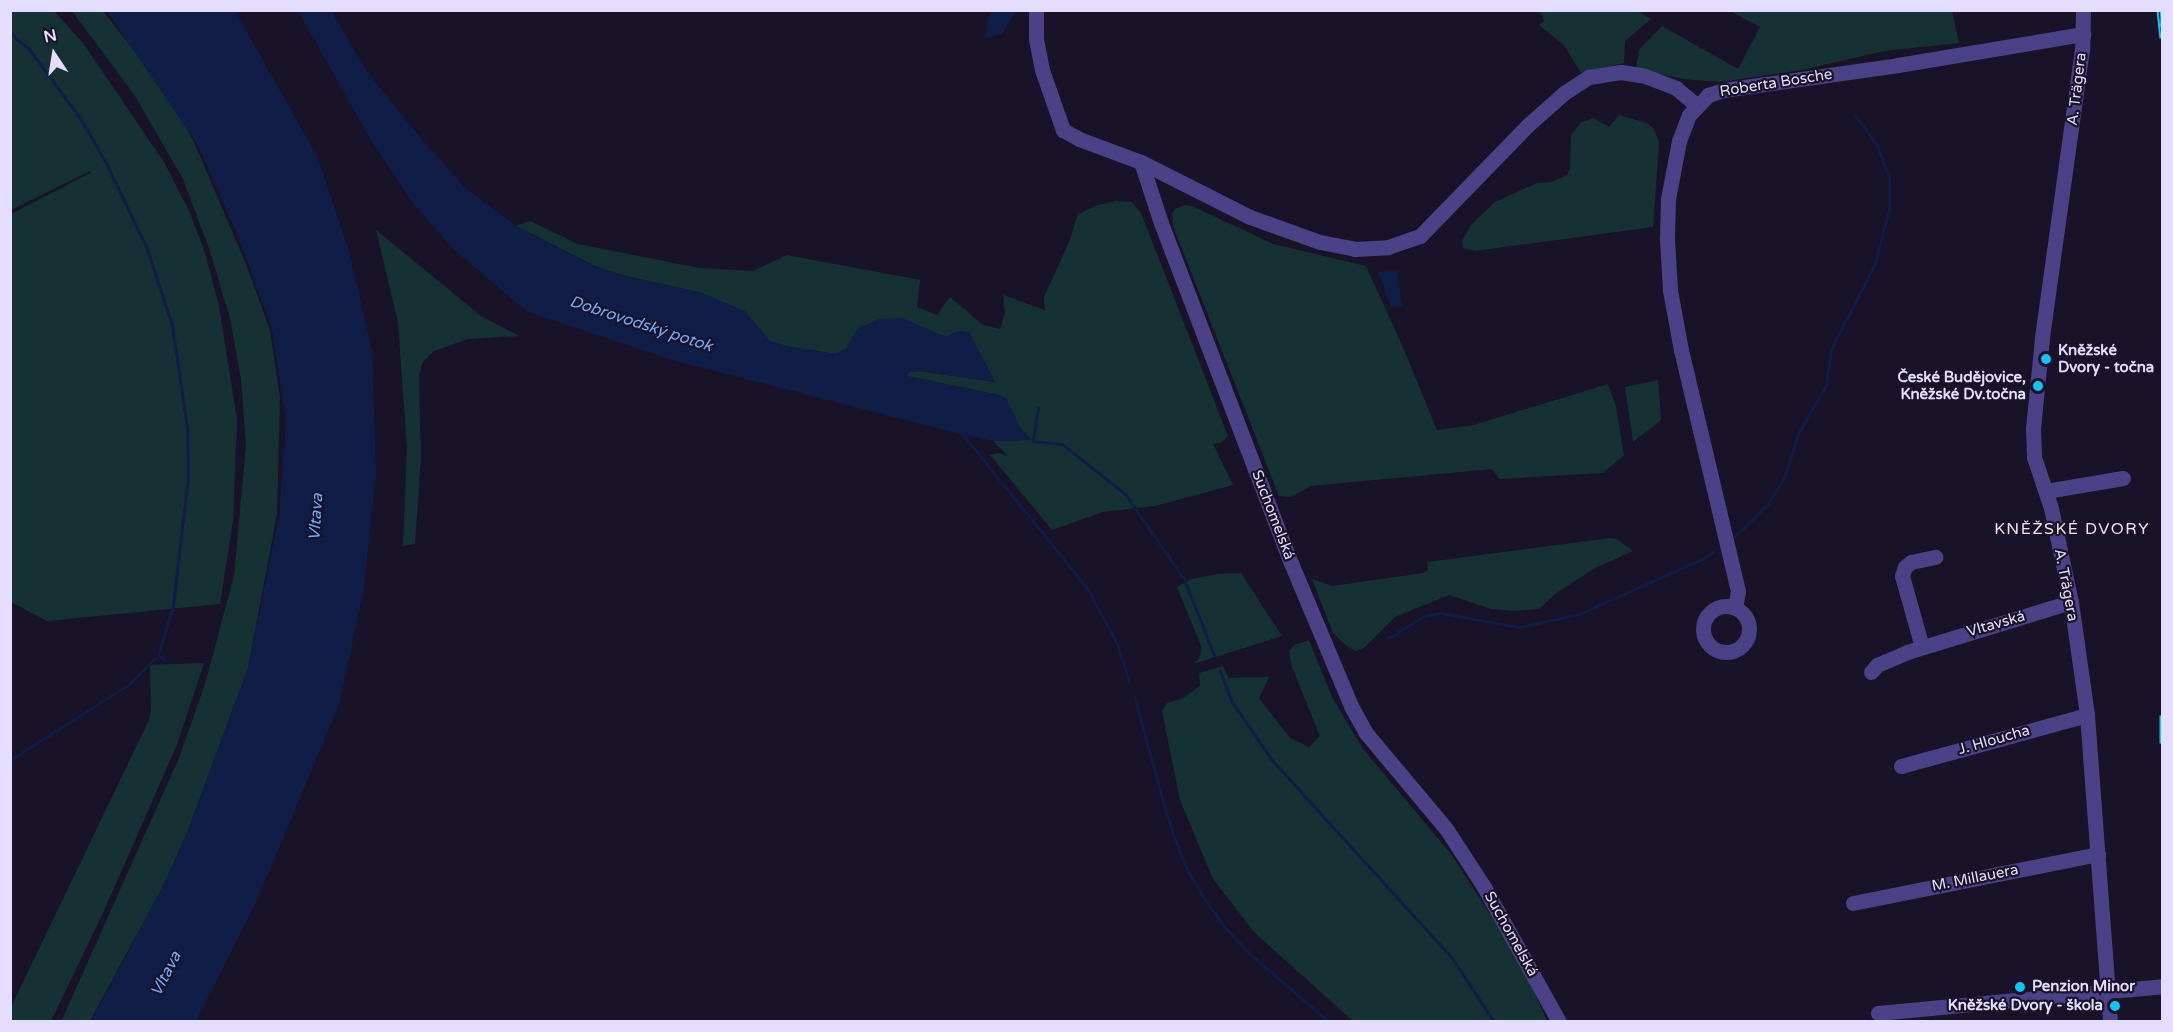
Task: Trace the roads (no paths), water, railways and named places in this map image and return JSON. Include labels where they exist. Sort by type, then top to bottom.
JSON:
[{"type":"street","points":[[1036,10],[1036,39],[1042,70],[1063,130],[1080,139],[1141,162],[1250,217],[1320,242],[1354,249],[1388,247],[1420,237],[1528,125],[1564,93],[1589,77],[1621,72],[1645,76],[1676,88],[1696,105],[1683,127],[1672,171],[1667,219],[1668,265],[1681,351],[1738,591],[1735,607]]},
{"type":"street","name":"A. Trägera","points":[[2083,10],[2083,34],[2069,158],[2042,338],[2033,419],[2034,457],[2046,491],[2071,602],[2087,715],[2110,1022]]},
{"type":"street","name":"Roberta Bosche","points":[[1696,105],[1708,95],[1723,90],[1898,65],[2083,34]]},
{"type":"street","name":"Suchomelská","points":[[1141,162],[1161,223],[1287,553],[1351,706],[1366,733],[1448,830],[1484,886],[1558,1022]]},
{"type":"street","points":[[2046,491],[2123,478]]},
{"type":"street","points":[[1922,647],[1902,576],[1905,567],[1911,562],[1935,557]]},
{"type":"street","name":"Vltavská","points":[[1871,672],[1877,664],[1922,647],[2071,602]]},
{"type":"street","name":"J. Hloucha","points":[[1901,766],[2087,715]]},
{"type":"street","name":"M. Millauera","points":[[1853,903],[2098,854]]},
{"type":"street","points":[[1878,1013],[2163,986]]},
{"type":"water","name":"Vltava","points":[[107,11],[235,11],[317,156],[349,251],[372,351],[376,474],[363,594],[339,705],[255,905],[196,1021],[91,1021],[161,890],[187,833],[248,668],[279,516],[286,422],[272,329],[240,241],[199,147]]},
{"type":"water","points":[[298,11],[331,11],[368,73],[419,136],[465,188],[516,226],[595,266],[622,275],[702,293],[746,312],[769,341],[790,347],[836,354],[846,349],[858,328],[879,319],[901,318],[946,337],[958,331],[969,332],[995,382],[919,371],[909,372],[907,376],[1000,395],[1006,399],[1021,429],[1033,440],[993,441],[961,434],[675,361],[528,312],[453,249],[410,199],[372,142]]},
{"type":"water","points":[[993,11],[1016,11],[1002,34],[986,38],[987,21]]},
{"type":"water","points":[[1397,271],[1402,306],[1391,307],[1378,272]]},
{"type":"waterway","points":[[10,33],[29,49],[80,118],[106,163],[147,249],[172,325],[187,428],[188,476],[173,605],[158,655],[128,685],[10,760]]},
{"type":"waterway","points":[[1735,536],[1767,505],[1784,478],[1798,434],[1826,385],[1831,349],[1875,263],[1889,210],[1889,177],[1877,145],[1854,115]]},
{"type":"waterway","points":[[1038,408],[1033,441],[1062,444],[1125,494],[1184,579],[1214,655]]},
{"type":"waterway","name":"Dobrovodský potok","points":[[961,432],[1087,588],[1117,644],[1129,682]]},
{"type":"waterway","points":[[1387,639],[1424,616],[1441,613],[1519,627],[1579,614],[1702,559],[1714,551]]},
{"type":"waterway","points":[[158,655],[165,660]]},
{"type":"waterway","points":[[1220,671],[1232,702],[1271,759],[1452,958],[1494,1022]]},
{"type":"waterway","name":"Dobrovodský potok","points":[[1134,696],[1170,826],[1185,865],[1201,894],[1225,928],[1250,954],[1329,1022]]},
{"type":"railway","points":[[2159,10],[2162,38]]},
{"type":"railway","points":[[2162,715],[2162,743]]},
{"type":"place","name":"Kněžské Dvory - točna","points":[[2046,359]]},
{"type":"place","name":"České Budějovice, Kněžské Dv.točna","points":[[2038,386]]},
{"type":"place","name":"Penzion Minor","points":[[2020,987]]},
{"type":"place","name":"Kněžské Dvory - škola","points":[[2115,1006]]},
{"type":"district","name":"KNĚŽSKÉ DVORY","points":[[2072,529]]}]
